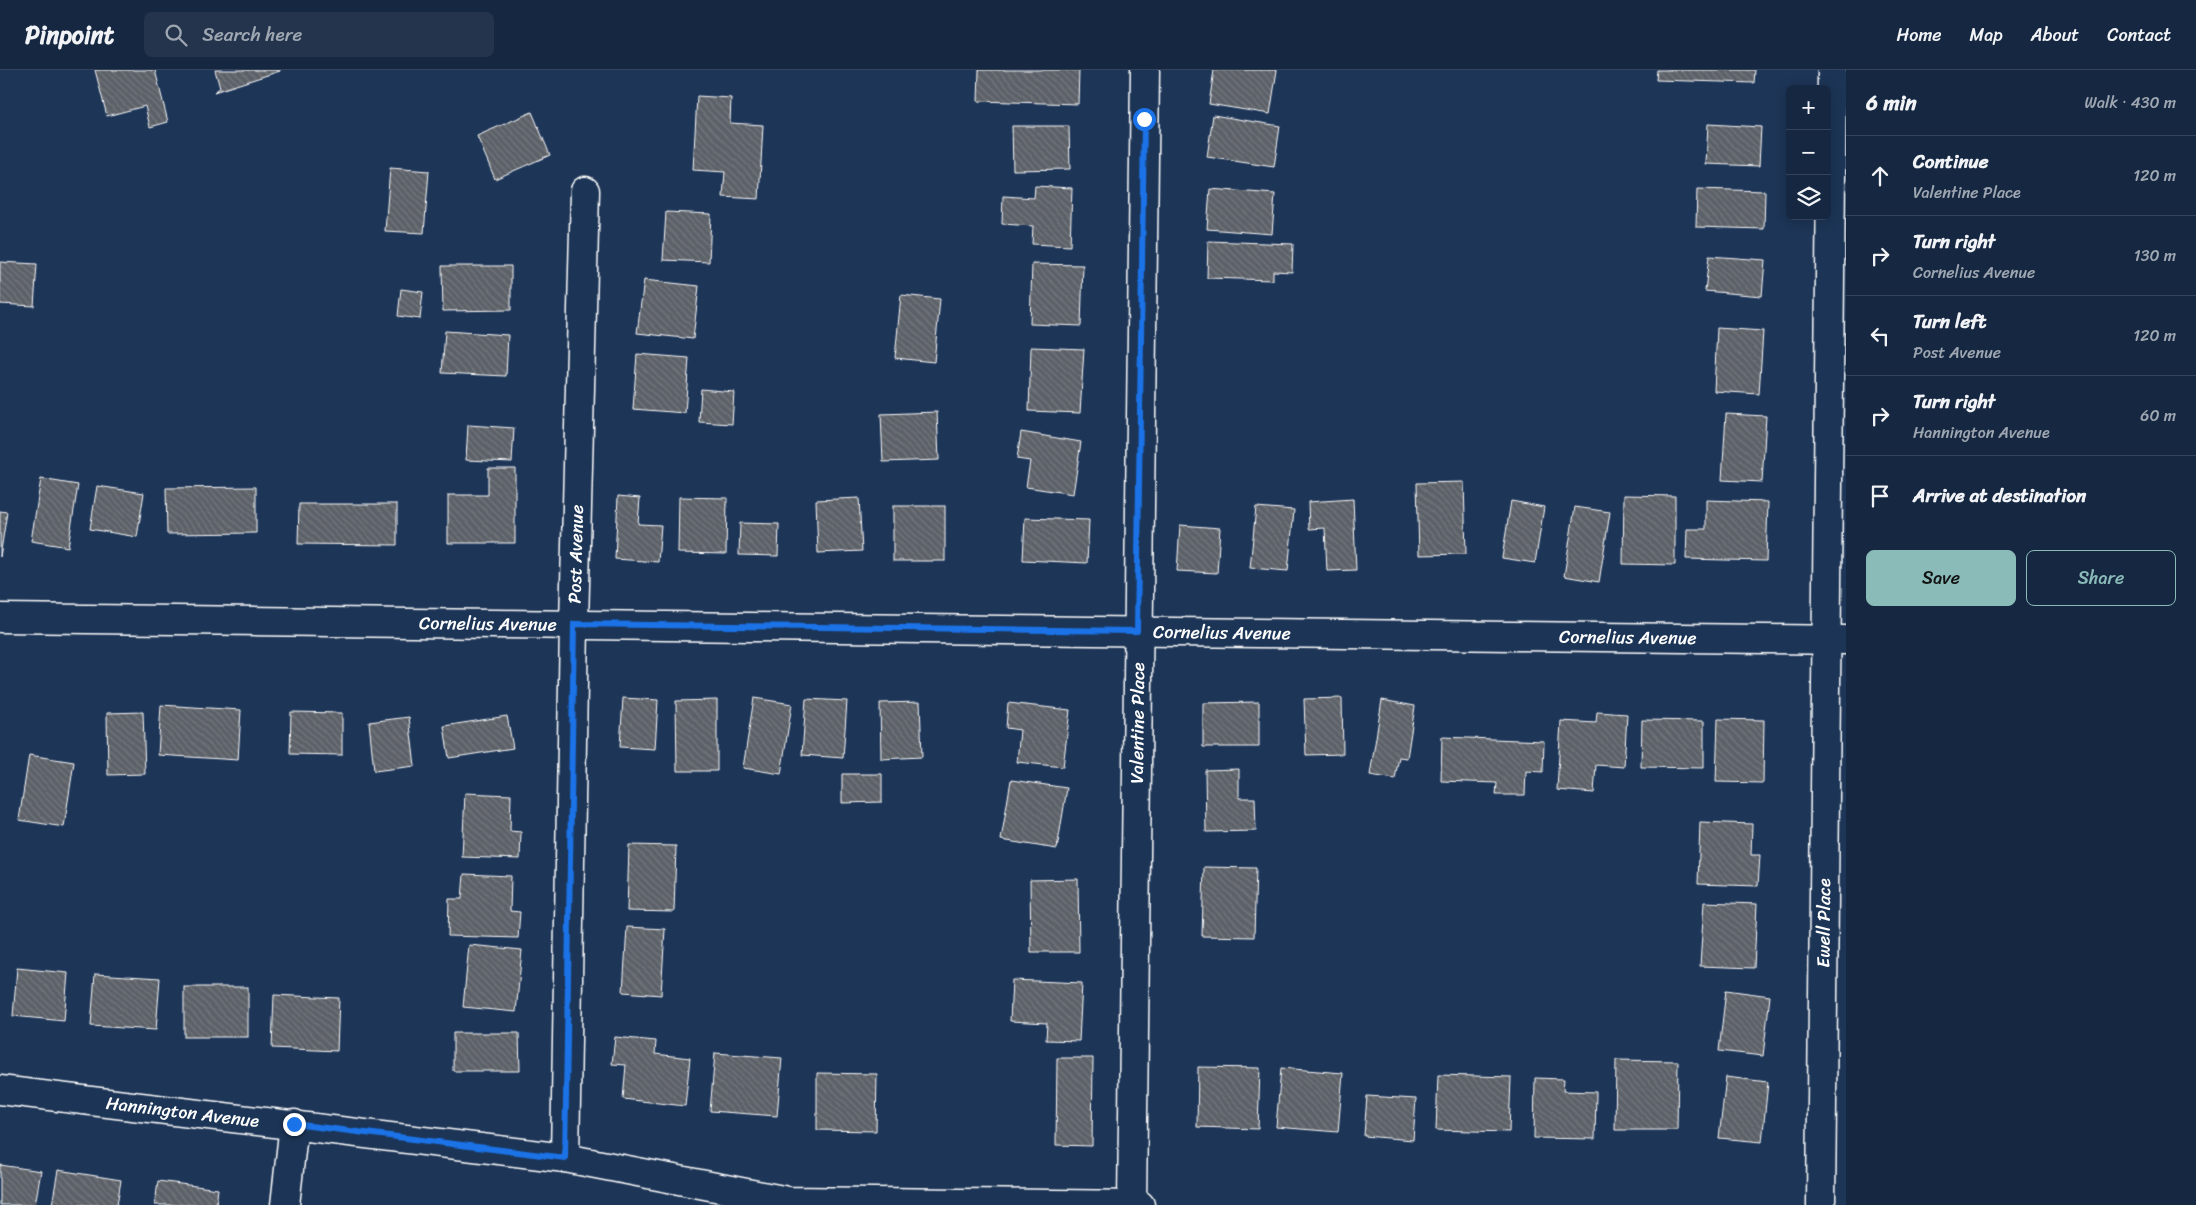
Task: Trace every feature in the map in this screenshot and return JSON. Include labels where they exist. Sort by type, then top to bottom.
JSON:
[{"type":"street","name":"Valentine Place","points":[[1132,1205],[1137,631],[1145,70]]},
{"type":"street","name":"Ewell Place","points":[[1821,1205],[1837,640],[1832,70]]},
{"type":"street","name":"Post Avenue","points":[[565,1158],[574,624],[585,191]]},
{"type":"street","name":"Cornelius Avenue","points":[[0,618],[1837,640]]},
{"type":"street","name":"Hannington Avenue","points":[[0,1090],[565,1158],[788,1201],[1140,1205]]},
{"type":"street","points":[[285,1205],[294,1124]]},
{"type":"building","points":[[95,70],[155,70],[168,122],[150,127],[145,106],[107,116]]},
{"type":"building","points":[[215,70],[280,71],[214,92],[220,88]]},
{"type":"building","points":[[979,70],[1079,70],[1078,104],[978,101]]},
{"type":"building","points":[[1214,70],[1277,70],[1270,114],[1209,104]]},
{"type":"building","points":[[1657,70],[1755,70],[1754,83],[1656,80]]},
{"type":"building","points":[[697,96],[731,98],[730,123],[763,125],[759,199],[723,197],[725,172],[693,170]]},
{"type":"building","points":[[532,112],[550,155],[495,179],[477,136]]},
{"type":"building","points":[[1213,115],[1280,126],[1274,167],[1207,157]]},
{"type":"building","points":[[1708,124],[1761,127],[1759,166],[1706,164]]},
{"type":"building","points":[[1012,126],[1069,126],[1070,169],[1013,170]]},
{"type":"building","points":[[390,168],[429,171],[424,233],[385,231]]},
{"type":"building","points":[[1035,186],[1072,188],[1070,246],[1032,244],[1033,226],[1002,224],[1003,196],[1034,198]]},
{"type":"building","points":[[1210,189],[1275,194],[1272,234],[1207,229]]},
{"type":"building","points":[[1697,189],[1765,191],[1764,229],[1696,227]]},
{"type":"building","points":[[666,212],[711,214],[709,262],[663,260]]},
{"type":"building","points":[[1208,241],[1293,244],[1292,272],[1273,271],[1273,280],[1207,278]]},
{"type":"building","points":[[1709,256],[1765,260],[1762,296],[1705,291]]},
{"type":"building","points":[[0,262],[37,264],[34,306],[0,304]]},
{"type":"building","points":[[1032,264],[1083,265],[1081,326],[1030,324]]},
{"type":"building","points":[[442,266],[511,266],[511,310],[443,311]]},
{"type":"building","points":[[644,280],[699,286],[693,339],[637,333]]},
{"type":"building","points":[[401,289],[423,292],[420,319],[398,316]]},
{"type":"building","points":[[901,295],[940,299],[934,362],[895,358]]},
{"type":"building","points":[[1717,328],[1763,331],[1759,394],[1714,391]]},
{"type":"building","points":[[445,331],[508,335],[506,376],[442,373]]},
{"type":"building","points":[[1031,347],[1084,349],[1080,413],[1029,411]]},
{"type":"building","points":[[637,354],[689,358],[685,413],[633,409]]},
{"type":"building","points":[[701,389],[734,392],[732,424],[699,422]]},
{"type":"building","points":[[937,412],[939,460],[883,462],[881,414]]},
{"type":"building","points":[[1726,414],[1766,416],[1762,482],[1722,480]]},
{"type":"building","points":[[468,425],[514,428],[512,462],[466,460]]},
{"type":"building","points":[[1021,432],[1081,442],[1073,494],[1026,487],[1030,461],[1017,459]]},
{"type":"building","points":[[488,468],[515,468],[515,543],[448,543],[448,495],[488,495]]},
{"type":"building","points":[[41,479],[78,485],[68,547],[31,541]]},
{"type":"building","points":[[1464,482],[1466,554],[1419,555],[1417,483]]},
{"type":"building","points":[[97,486],[144,493],[137,537],[90,529]]},
{"type":"building","points":[[256,487],[256,533],[167,534],[166,488]]},
{"type":"building","points":[[1624,495],[1675,496],[1675,565],[1623,564]]},
{"type":"building","points":[[618,496],[640,498],[638,524],[661,525],[658,562],[615,559]]},
{"type":"building","points":[[679,497],[727,498],[726,554],[678,553]]},
{"type":"building","points":[[859,498],[862,551],[818,553],[816,500]]},
{"type":"building","points":[[1353,499],[1356,570],[1327,571],[1325,528],[1309,529],[1308,502]]},
{"type":"building","points":[[1706,500],[1768,502],[1766,561],[1686,559],[1687,529],[1706,529]]},
{"type":"building","points":[[1511,501],[1544,507],[1535,563],[1502,558]]},
{"type":"building","points":[[299,504],[397,504],[397,545],[298,544]]},
{"type":"building","points":[[893,506],[945,506],[945,561],[893,561]]},
{"type":"building","points":[[1256,507],[1294,510],[1288,571],[1250,568]]},
{"type":"building","points":[[1575,507],[1610,512],[1599,582],[1564,576]]},
{"type":"building","points":[[0,511],[7,512],[0,557]]},
{"type":"building","points":[[1025,518],[1089,520],[1087,563],[1023,560]]},
{"type":"building","points":[[740,523],[779,524],[778,556],[739,555]]},
{"type":"building","points":[[1180,525],[1220,528],[1217,573],[1177,571]]},
{"type":"building","points":[[623,698],[658,700],[655,749],[620,747]]},
{"type":"building","points":[[754,698],[792,704],[781,774],[743,768]]},
{"type":"building","points":[[1342,698],[1343,754],[1306,755],[1304,699]]},
{"type":"building","points":[[806,699],[847,701],[843,758],[802,755]]},
{"type":"building","points":[[717,700],[717,771],[677,771],[676,701]]},
{"type":"building","points":[[1382,700],[1415,706],[1407,758],[1399,757],[1395,779],[1370,775]]},
{"type":"building","points":[[920,702],[922,757],[881,759],[880,703]]},
{"type":"building","points":[[1259,702],[1259,747],[1203,747],[1203,703]]},
{"type":"building","points":[[1008,703],[1070,710],[1063,767],[1017,762],[1020,730],[1006,728]]},
{"type":"building","points":[[161,705],[241,710],[238,760],[158,755]]},
{"type":"building","points":[[143,712],[145,774],[108,775],[107,713]]},
{"type":"building","points":[[291,712],[342,713],[342,755],[290,754]]},
{"type":"building","points":[[1597,712],[1627,714],[1624,767],[1596,765],[1594,793],[1557,790],[1561,721],[1596,723]]},
{"type":"building","points":[[507,716],[513,748],[449,758],[444,726]]},
{"type":"building","points":[[409,717],[415,766],[374,771],[369,722]]},
{"type":"building","points":[[1718,719],[1764,720],[1763,783],[1716,782]]},
{"type":"building","points":[[1642,720],[1704,721],[1704,768],[1641,767]]},
{"type":"building","points":[[1442,737],[1544,741],[1543,772],[1526,771],[1525,795],[1496,795],[1497,783],[1441,781]]},
{"type":"building","points":[[29,755],[74,762],[64,827],[19,820]]},
{"type":"building","points":[[1239,769],[1239,798],[1255,798],[1256,831],[1206,832],[1205,770]]},
{"type":"building","points":[[842,774],[882,774],[882,802],[842,803]]},
{"type":"building","points":[[1011,780],[1067,788],[1057,849],[1001,840]]},
{"type":"building","points":[[465,793],[511,795],[510,831],[521,832],[520,859],[462,857]]},
{"type":"building","points":[[1700,822],[1752,824],[1751,855],[1760,855],[1758,886],[1698,884]]},
{"type":"building","points":[[629,845],[676,846],[674,912],[627,911]]},
{"type":"building","points":[[1204,867],[1256,868],[1254,937],[1202,936]]},
{"type":"building","points":[[464,874],[511,876],[510,911],[520,912],[518,938],[448,936],[449,899],[462,899]]},
{"type":"building","points":[[1078,879],[1079,952],[1031,952],[1030,880]]},
{"type":"building","points":[[1704,902],[1757,904],[1754,968],[1700,966]]},
{"type":"building","points":[[627,927],[665,929],[661,995],[623,992]]},
{"type":"building","points":[[469,945],[522,950],[516,1012],[463,1007]]},
{"type":"building","points":[[17,968],[68,973],[64,1021],[13,1016]]},
{"type":"building","points":[[95,974],[160,978],[156,1030],[91,1026]]},
{"type":"building","points":[[1012,980],[1082,983],[1079,1041],[1046,1040],[1047,1023],[1010,1021]]},
{"type":"building","points":[[184,987],[248,987],[248,1037],[184,1037]]},
{"type":"building","points":[[1726,990],[1770,996],[1763,1056],[1719,1051]]},
{"type":"building","points":[[274,995],[339,998],[337,1051],[272,1048]]},
{"type":"building","points":[[453,1033],[519,1033],[520,1071],[453,1071]]},
{"type":"building","points":[[615,1037],[656,1041],[655,1054],[690,1058],[685,1106],[623,1099],[626,1065],[612,1064]]},
{"type":"building","points":[[715,1053],[782,1058],[777,1116],[710,1111]]},
{"type":"building","points":[[1057,1058],[1093,1058],[1092,1146],[1056,1145]]},
{"type":"building","points":[[1616,1060],[1678,1061],[1677,1130],[1615,1130]]},
{"type":"building","points":[[1198,1067],[1260,1068],[1258,1129],[1197,1127]]},
{"type":"building","points":[[1281,1068],[1343,1073],[1338,1132],[1276,1127]]},
{"type":"building","points":[[817,1073],[877,1074],[876,1131],[817,1130]]},
{"type":"building","points":[[1438,1075],[1511,1077],[1509,1132],[1436,1130]]},
{"type":"building","points":[[1726,1077],[1768,1082],[1762,1142],[1719,1138]]},
{"type":"building","points":[[1535,1078],[1564,1079],[1563,1091],[1596,1092],[1595,1139],[1534,1138]]},
{"type":"building","points":[[1367,1096],[1416,1099],[1413,1140],[1364,1136]]},
{"type":"building","points":[[0,1165],[41,1171],[35,1205],[0,1205]]},
{"type":"building","points":[[58,1170],[121,1180],[117,1205],[52,1205]]},
{"type":"building","points":[[158,1181],[218,1189],[216,1205],[155,1205]]},
{"type":"route","points":[[294,1124],[565,1158],[574,624],[1137,631],[1144,119]]}]
